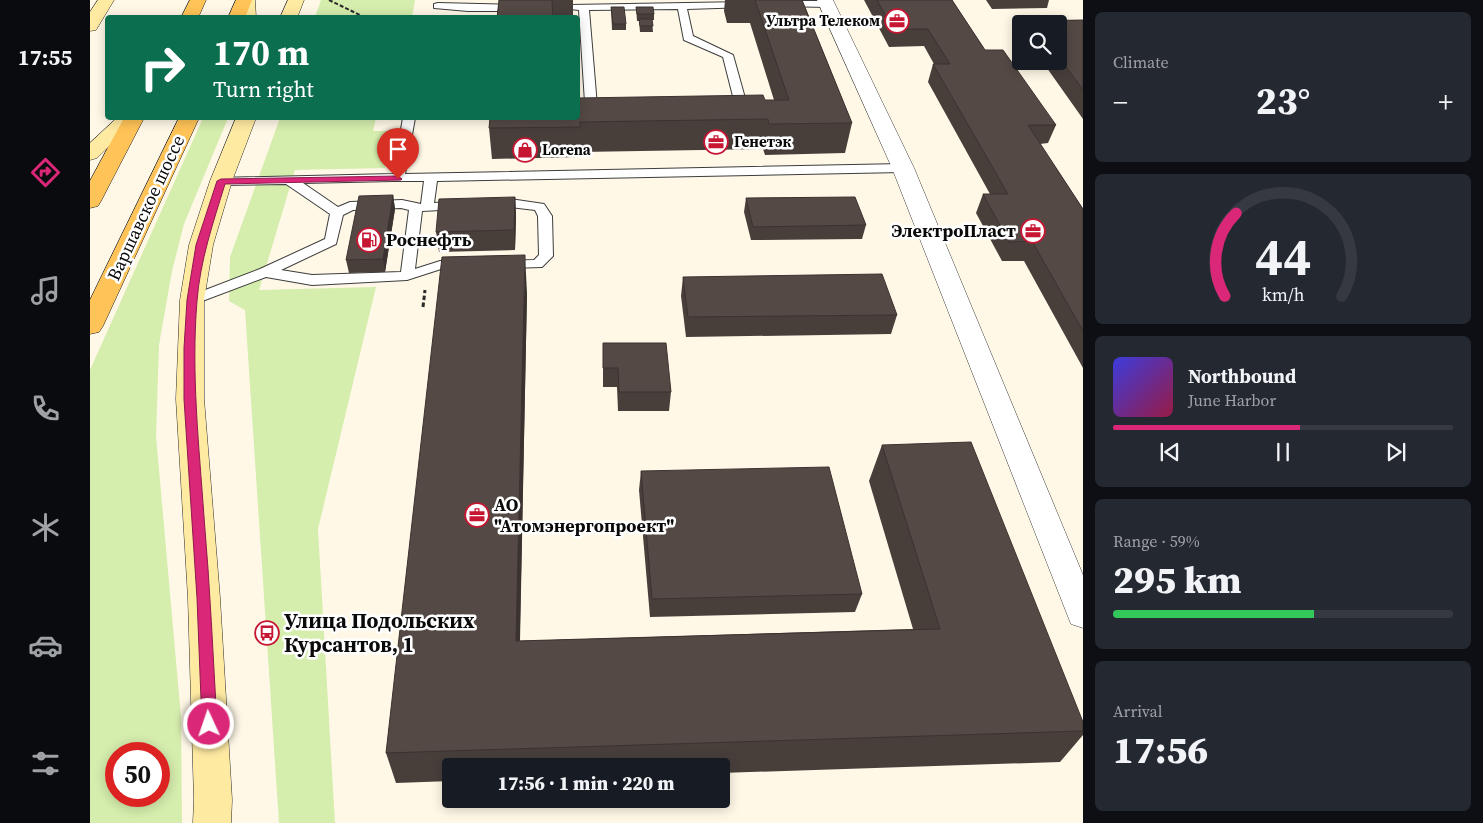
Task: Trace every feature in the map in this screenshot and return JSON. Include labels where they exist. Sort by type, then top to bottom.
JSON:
[{"type":"main road","points":[[92,21],[106,0]]},
{"type":"main road","points":[[190,15],[198,0]]},
{"type":"main road","points":[[238,15],[245,0]]},
{"type":"main road","points":[[245,0],[247,15]]},
{"type":"main road","points":[[289,15],[296,0]]},
{"type":"main road","points":[[90,154],[126,120]]},
{"type":"main road","points":[[90,200],[133,120]]},
{"type":"main road","name":"Варшавское шоссе","points":[[90,326],[188,120]]},
{"type":"main road","points":[[212,823],[213,800],[204,598],[190,399],[192,300],[201,245],[221,181],[245,120]]},
{"type":"street","points":[[826,2],[903,168],[1083,614]]},
{"type":"lane","points":[[565,7],[826,2]]},
{"type":"lane","points":[[433,15],[437,11],[438,3],[468,8],[526,8]]},
{"type":"lane","points":[[682,6],[688,38],[728,55],[744,116],[735,116]]},
{"type":"lane","points":[[584,7],[591,118],[600,118]]},
{"type":"lane","points":[[398,179],[409,120]]},
{"type":"lane","points":[[221,181],[903,168]]},
{"type":"lane","points":[[407,276],[422,207],[431,178]]},
{"type":"lane","points":[[291,181],[337,213]]},
{"type":"lane","points":[[192,300],[265,272],[330,241],[337,213],[350,206],[402,204],[422,207],[510,203],[539,207],[545,216],[546,256],[537,264],[440,265],[407,276],[312,280],[265,272]]},
{"type":"path","points":[[329,0],[360,15]]},
{"type":"path","points":[[423,306],[425,291]]},
{"type":"green space","points":[[321,0],[415,0],[412,15],[316,15]]},
{"type":"green space","points":[[202,120],[227,120],[184,224],[172,271],[159,345],[156,436],[181,717],[182,823],[90,823],[90,370]]},
{"type":"green space","points":[[279,120],[376,120],[373,131],[391,131],[385,168],[295,170],[259,290],[376,287],[318,529],[335,823],[279,823],[245,310],[229,301],[230,257]]},
{"type":"building","points":[[499,0],[552,0],[553,15],[497,15]]},
{"type":"building","points":[[755,0],[802,0],[852,123],[769,124],[768,119],[580,122],[580,127],[489,128],[490,120],[580,120],[580,98],[763,95],[765,100],[789,100]]},
{"type":"building","points":[[877,0],[952,0],[985,50],[1003,50],[1012,63],[1012,70],[1017,70],[1056,125],[1028,125],[1083,209],[1083,331],[1032,241],[1009,242],[983,194],[1008,194],[933,64],[950,64],[928,29],[893,29]]},
{"type":"building","points":[[611,7],[624,7],[626,24],[613,24]]},
{"type":"building","points":[[636,7],[653,7],[654,14],[637,14]]},
{"type":"building","points":[[639,19],[652,19],[653,26],[640,26]]},
{"type":"building","points":[[1067,20],[1083,20],[1083,90],[1067,68]]},
{"type":"building","points":[[393,195],[383,259],[346,260],[359,196]]},
{"type":"building","points":[[515,197],[514,230],[436,232],[439,199]]},
{"type":"building","points":[[855,197],[866,225],[753,227],[746,198]]},
{"type":"building","points":[[525,255],[516,641],[940,629],[882,445],[971,442],[1083,722],[1083,731],[386,753],[442,257]]},
{"type":"building","points":[[882,274],[897,315],[688,317],[683,277]]},
{"type":"building","points":[[603,343],[666,343],[671,392],[619,392],[618,368],[603,368]]},
{"type":"building","points":[[829,467],[862,594],[652,599],[641,471]]},
{"type":"place","name":"Ультра Телеком","points":[[897,21]]},
{"type":"place","name":"Генетэк","points":[[716,142]]},
{"type":"place","name":"Lorena","points":[[525,150]]},
{"type":"place","name":"ЭлектроПласт","points":[[1033,231]]},
{"type":"place","name":"Роснефть","points":[[369,240]]},
{"type":"place","name":"АО \"Атомэнергопроект\"","points":[[477,515]]},
{"type":"place","name":"Улица Подольских Курсантов, 1","points":[[267,633]]},
{"type":"route","points":[[209,724],[204,598],[190,399],[190,348],[192,300],[201,245],[221,181],[398,179]]}]
